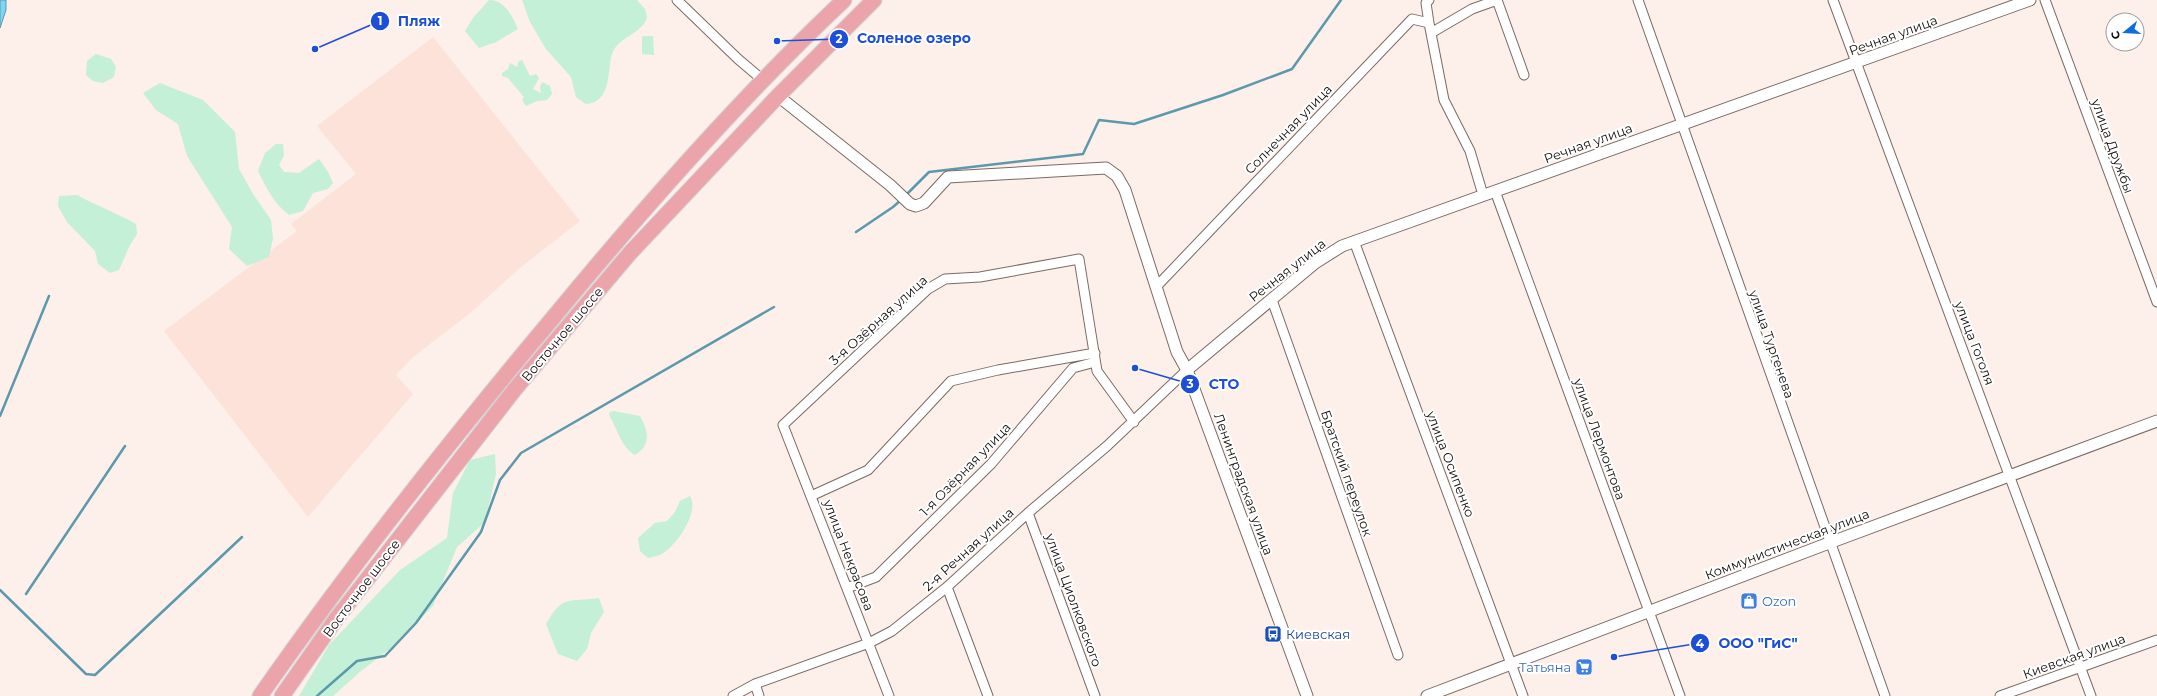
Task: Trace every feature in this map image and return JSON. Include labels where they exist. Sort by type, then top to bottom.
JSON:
[{"type":"highway","name":"Восточное шоссе","points":[[260,696],[322,607],[502,378],[592,271],[721,123],[844,0]]},
{"type":"highway","name":"Восточное шоссе","points":[[282,696],[336,619],[496,414],[604,283],[630,253],[778,96],[874,0]]},
{"type":"highway","points":[[592,271],[591,278],[594,283],[604,283]]},
{"type":"street","points":[[677,0],[738,59],[764,81]]},
{"type":"street","points":[[1429,0],[1426,3],[1444,100],[1470,151],[1483,195]]},
{"type":"street","points":[[1431,34],[1472,9],[1497,0],[1524,76]]},
{"type":"street","name":"улица Тургенева","points":[[1638,0],[1681,125],[1885,696]]},
{"type":"street","name":"улица Гоголя","points":[[1833,0],[2010,474],[2091,696]]},
{"type":"street","name":"Речная улица","points":[[1187,370],[1325,256],[1354,241],[2030,0]]},
{"type":"street","name":"улица Дружбы","points":[[2045,0],[2157,302]]},
{"type":"street","name":"Солнечная улица","points":[[1156,287],[1412,19],[1429,23]]},
{"type":"street","name":"Ленинградская улица","points":[[778,96],[895,190],[910,204],[916,206],[924,203],[948,177],[1106,168],[1117,176],[1125,190],[1177,352],[1187,370],[1307,696]]},
{"type":"street","name":"улица Лермонтова","points":[[1495,191],[1680,696]]},
{"type":"street","name":"улица Осипенко","points":[[1354,241],[1523,696]]},
{"type":"street","name":"3-я Озёрная улица","points":[[783,425],[928,289],[945,280],[980,277],[1078,259],[1095,357]]},
{"type":"street","name":"Братский переулок","points":[[1272,300],[1398,655]]},
{"type":"street","points":[[811,496],[868,470],[951,381],[998,370],[1095,357],[1097,371],[1134,422]]},
{"type":"street","name":"1-я Озёрная улица","points":[[847,588],[876,577],[991,464],[1073,368],[1095,357]]},
{"type":"street","name":"2-я Речная улица","points":[[733,696],[755,684],[870,643],[892,631],[947,587],[1028,513],[1134,422],[1187,370]]},
{"type":"street","name":"Коммунистическая улица","points":[[1428,696],[1829,542],[2157,421]]},
{"type":"street","name":"улица Некрасова","points":[[783,425],[870,643],[889,696]]},
{"type":"street","name":"улица Циолковского","points":[[1028,513],[1095,696]]},
{"type":"street","points":[[947,587],[988,696]]},
{"type":"street","name":"Киевская улица","points":[[2000,696],[2157,640]]},
{"type":"street","points":[[755,684],[759,696]]},
{"type":"shaded area","points":[[433,37],[580,221],[521,267],[469,314],[413,357],[396,375],[413,394],[308,517],[164,331],[297,231],[291,224],[356,174],[317,126]]},
{"type":"green space","points":[[489,0],[495,1],[504,6],[518,29],[496,42],[479,48],[465,31],[473,18]]},
{"type":"green space","points":[[522,0],[637,0],[645,9],[647,17],[640,28],[619,43],[615,48],[612,54],[607,85],[604,92],[600,98],[594,102],[586,104],[576,97],[571,77],[546,49],[530,22]]},
{"type":"green space","points":[[653,36],[654,55],[642,54],[642,37]]},
{"type":"green space","points":[[96,54],[111,59],[116,67],[114,77],[103,83],[93,81],[86,75],[87,61]]},
{"type":"green space","points":[[522,60],[530,76],[536,74],[539,78],[533,89],[541,93],[540,87],[542,82],[550,86],[552,94],[547,100],[537,101],[526,106],[522,100],[524,97],[508,78],[502,76],[502,73],[508,69],[510,63],[517,67],[518,62]]},
{"type":"green space","points":[[160,83],[203,100],[235,132],[239,169],[253,194],[271,220],[273,238],[269,257],[247,266],[229,249],[232,227],[187,156],[178,124],[156,110],[143,93]]},
{"type":"green space","points":[[276,144],[283,144],[284,155],[279,165],[284,172],[299,173],[319,159],[328,172],[333,183],[328,189],[313,193],[303,211],[289,215],[284,211],[271,195],[258,171],[265,153]]},
{"type":"green space","points":[[77,195],[136,224],[137,234],[130,245],[119,270],[110,273],[98,264],[95,251],[67,222],[58,206],[59,196]]},
{"type":"green space","points":[[613,411],[640,416],[643,421],[647,437],[646,442],[644,447],[635,455],[626,448],[620,438],[610,417],[609,413]]},
{"type":"green space","points":[[495,454],[496,474],[485,522],[457,547],[433,606],[395,645],[361,671],[333,696],[299,696],[329,645],[400,570],[447,538],[453,493],[470,460]]},
{"type":"green space","points":[[690,496],[692,511],[685,528],[679,537],[666,551],[660,555],[648,558],[640,551],[638,538],[655,523],[667,521],[675,512],[680,501]]},
{"type":"green space","points":[[599,598],[604,612],[591,633],[587,649],[577,661],[558,654],[546,624],[552,614],[563,603],[568,601]]},
{"type":"water","points":[[0,0],[6,0],[6,10],[0,28]]},
{"type":"waterway","points":[[906,195],[929,172],[1083,154],[1099,120],[1134,124],[1223,95],[1292,69],[1341,0]]},
{"type":"waterway","points":[[856,232],[901,200]]},
{"type":"waterway","points":[[0,416],[49,296]]},
{"type":"waterway","points":[[317,696],[357,661],[385,656],[416,623],[481,532],[500,480],[521,453],[774,307]]},
{"type":"waterway","points":[[26,594],[125,446]]},
{"type":"waterway","points":[[0,590],[86,674],[95,675],[242,537]]},
{"type":"place","name":"Соленое озеро","points":[[777,41]]},
{"type":"place","name":"Пляж","points":[[315,49]]},
{"type":"place","name":"СТО","points":[[1135,368]]},
{"type":"place","name":"Ozon","points":[[1749,601]]},
{"type":"place","name":"Киевская","points":[[1273,634]]},
{"type":"place","name":"ООО \"ГиС\"","points":[[1614,657]]},
{"type":"place","name":"Татьяна","points":[[1584,667]]}]
